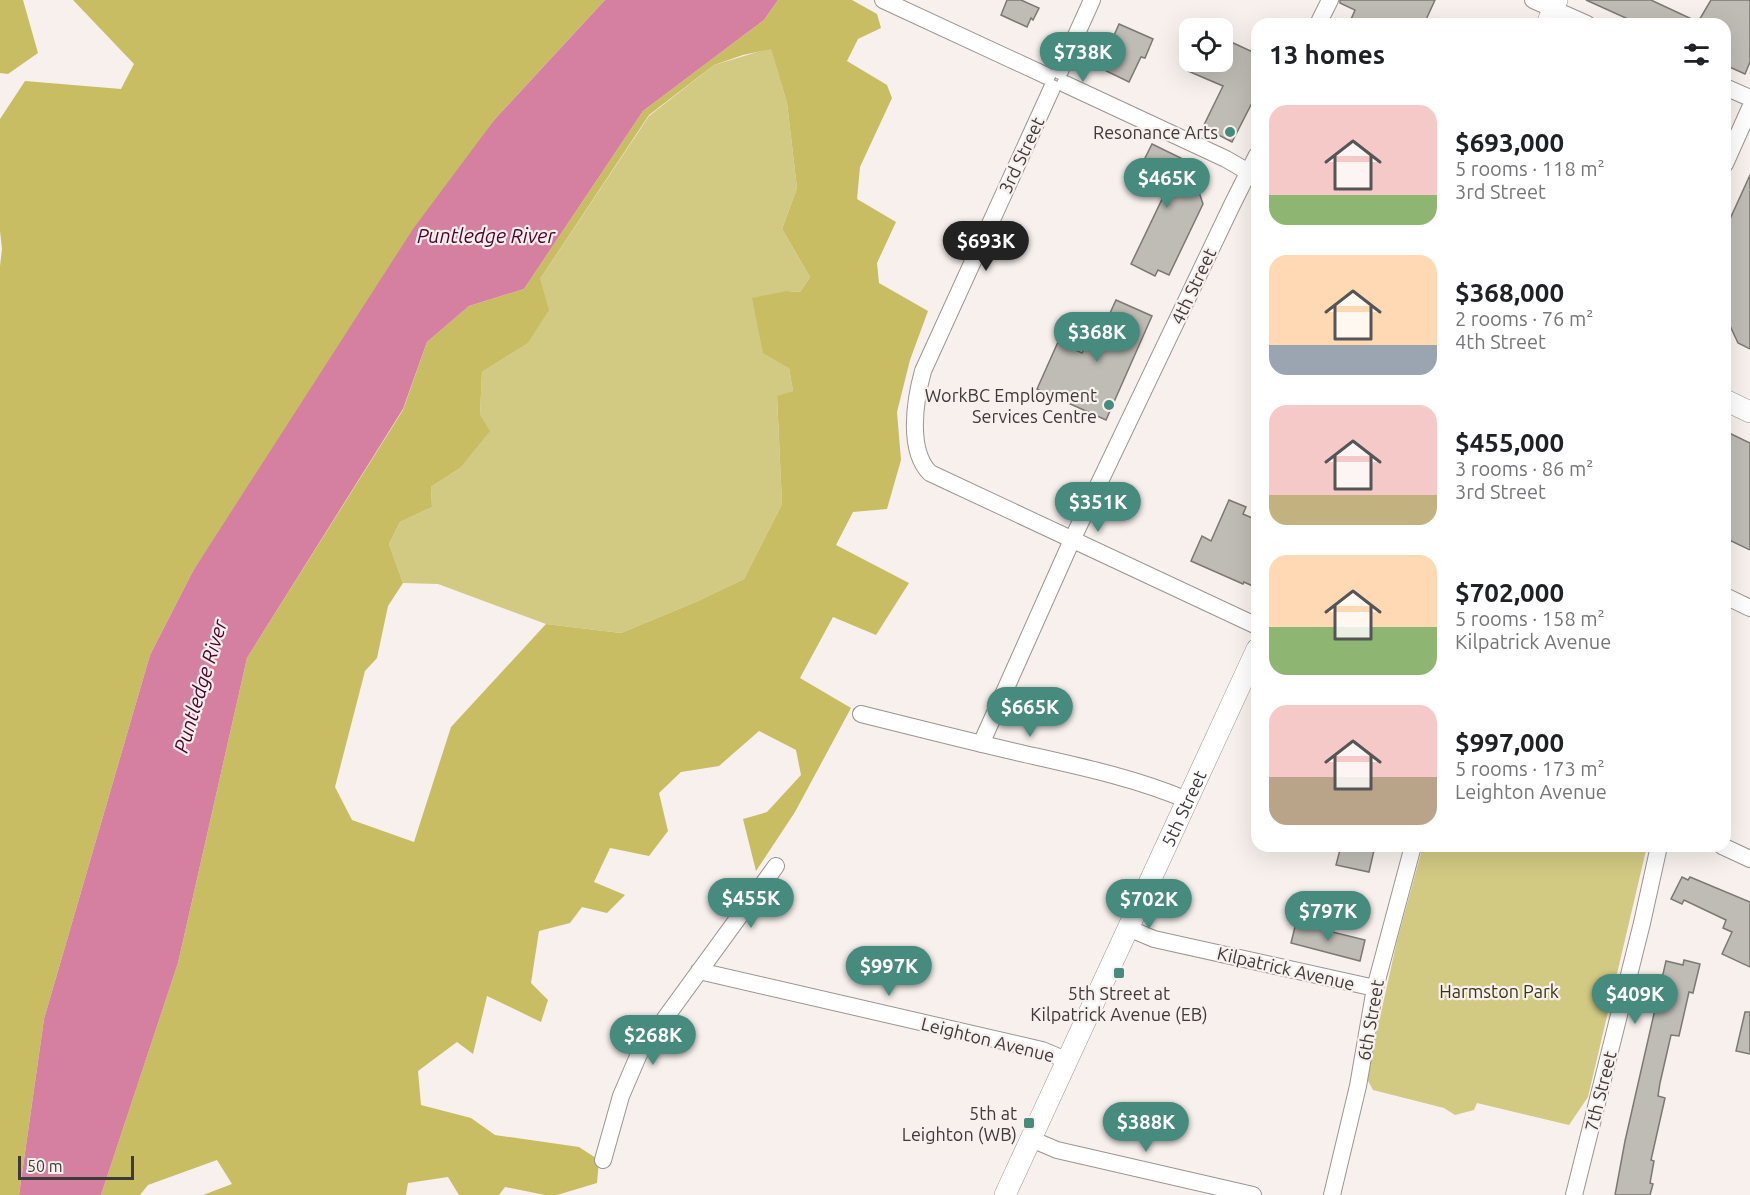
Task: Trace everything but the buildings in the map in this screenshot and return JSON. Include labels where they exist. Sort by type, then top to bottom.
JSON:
[{"type":"street","points":[[883,0],[1226,159],[1251,173]]},
{"type":"street","name":"3rd Street","points":[[1072,540],[930,473],[920,459],[915,420],[923,371],[1092,0]]},
{"type":"street","points":[[1321,18],[1330,0]]},
{"type":"street","points":[[1533,0],[1571,18]]},
{"type":"street","points":[[1731,90],[1750,98]]},
{"type":"street","points":[[1731,151],[1750,108]]},
{"type":"street","name":"4th Street","points":[[981,744],[1072,540],[1232,205],[1251,177]]},
{"type":"street","points":[[1731,403],[1750,412]]},
{"type":"street","points":[[1072,540],[1251,623]]},
{"type":"street","points":[[1731,599],[1750,608]]},
{"type":"street","name":"5th Street","points":[[1005,1195],[1251,662]]},
{"type":"street","points":[[861,714],[1081,767],[1162,789],[1187,800]]},
{"type":"street","points":[[1731,850],[1750,859]]},
{"type":"street","name":"6th Street","points":[[1332,1195],[1358,1086],[1375,988],[1411,852]]},
{"type":"street","name":"7th Street","points":[[1574,1195],[1658,852]]},
{"type":"street","points":[[603,1160],[621,1096],[639,1054],[776,866]]},
{"type":"street","name":"Kilpatrick Avenue","points":[[1128,928],[1154,939],[1375,988]]},
{"type":"street","name":"Leighton Avenue","points":[[699,971],[1042,1050],[1066,1060]]},
{"type":"street","points":[[1031,1139],[1057,1150],[1253,1195]]},
{"type":"green space","points":[[771,48],[787,103],[797,188],[782,229],[810,277],[800,292],[787,291],[789,368],[793,391],[777,397],[782,504],[744,579],[621,633],[546,624],[438,584],[403,583],[389,544],[400,522],[432,507],[431,487],[460,468],[480,415],[482,372],[527,344],[540,279],[649,116],[714,65]]},
{"type":"green space","name":"Harmston Park","points":[[1421,852],[1646,852],[1588,1097],[1569,1125],[1477,1103],[1474,1110],[1455,1115],[1444,1108],[1373,1090],[1367,1079],[1368,1071],[1397,941]]},
{"type":"shaded area","points":[[0,0],[23,0],[38,53],[8,74],[0,73]]},
{"type":"shaded area","points":[[73,0],[605,0],[495,119],[193,571],[150,655],[44,1019],[19,1195],[0,1195],[0,266],[2,249],[0,119],[25,81],[121,89],[134,64]]},
{"type":"shaded area","points":[[778,0],[852,0],[877,14],[881,28],[858,39],[847,61],[887,85],[892,98],[860,167],[857,199],[896,222],[877,263],[879,283],[928,311],[910,360],[897,412],[901,460],[887,509],[853,512],[836,545],[909,583],[876,635],[833,617],[800,678],[851,708],[795,812],[756,871],[743,819],[767,812],[801,775],[796,750],[759,731],[719,766],[681,772],[659,793],[668,831],[649,856],[610,848],[594,882],[625,895],[607,913],[582,907],[570,923],[539,931],[531,983],[548,1000],[541,1022],[487,996],[473,1054],[457,1042],[418,1071],[421,1105],[471,1118],[495,1135],[579,1147],[599,1160],[597,1183],[557,1195],[545,1195],[505,1187],[499,1195],[459,1195],[448,1177],[408,1183],[406,1195],[203,1195],[232,1184],[217,1160],[148,1185],[140,1195],[101,1195],[178,963],[247,658],[403,410],[427,342],[469,306],[524,289],[643,111],[764,20]],"holes":[[[771,49],[787,103],[797,188],[782,229],[810,277],[800,292],[787,291],[752,298],[763,353],[789,368],[793,391],[777,396],[782,504],[744,579],[621,633],[546,624],[451,727],[414,842],[352,820],[335,787],[365,671],[377,658],[388,606],[403,583],[389,544],[400,522],[432,507],[431,487],[460,468],[490,431],[480,415],[482,372],[527,344],[549,310],[540,279],[649,115],[714,65]]]},
{"type":"water","name":"Puntledge River","points":[[605,0],[778,0],[764,20],[643,111],[524,289],[469,306],[427,342],[403,409],[247,658],[178,963],[101,1195],[19,1195],[44,1019],[150,655],[193,571],[413,229],[495,119]]},
{"type":"place","name":"Resonance Arts","points":[[1230,132]]},
{"type":"place","name":"WorkBC Employment Services Centre","points":[[1109,405]]},
{"type":"place","name":"5th Street at Kilpatrick Avenue (EB)","points":[[1119,973]]},
{"type":"place","name":"5th at Leighton (WB)","points":[[1029,1123]]}]
